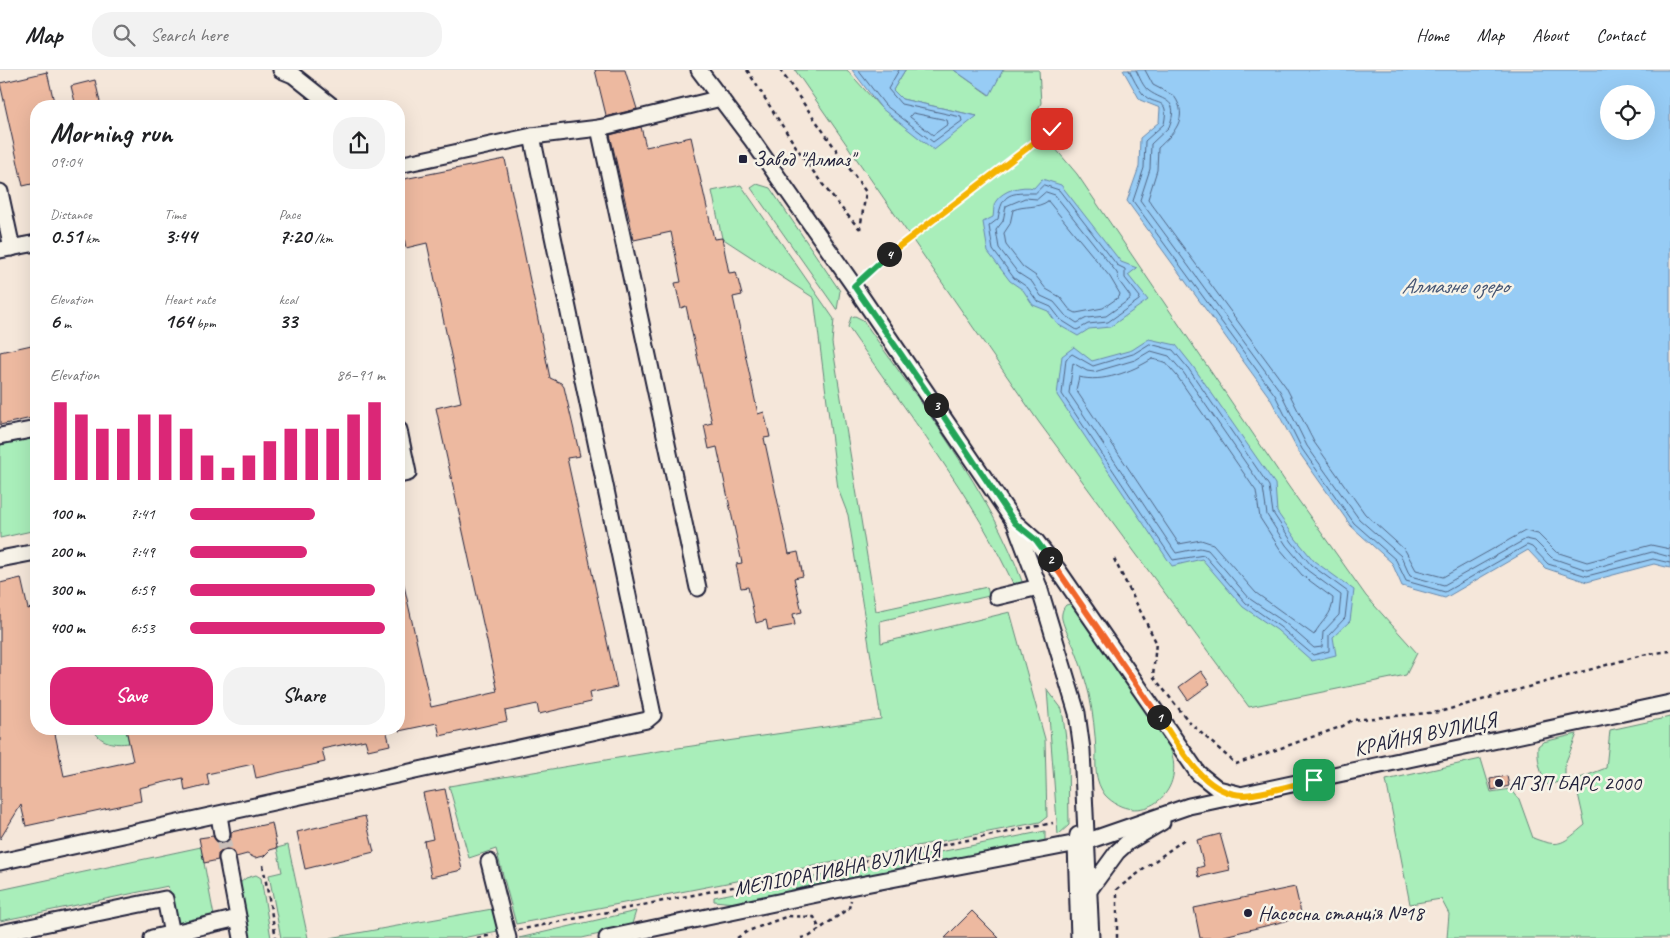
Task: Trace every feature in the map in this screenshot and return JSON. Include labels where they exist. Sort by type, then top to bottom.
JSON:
[{"type":"street","points":[[282,70],[293,75],[324,100]]},
{"type":"street","points":[[698,70],[721,98],[854,286],[1015,523],[1039,587],[1077,713],[1082,750],[1084,812],[1078,938]]},
{"type":"street","points":[[405,164],[532,136],[598,128],[721,98]]},
{"type":"street","points":[[598,128],[698,588]]},
{"type":"street","points":[[0,862],[648,720],[652,715],[532,136]]},
{"type":"street","points":[[0,192],[6,249],[30,243]]},
{"type":"street","points":[[0,436],[30,430]]},
{"type":"street","points":[[405,459],[408,473],[405,474]]},
{"type":"street","points":[[1015,523],[1036,540],[1058,570],[1198,773],[1218,789],[1242,795]]},
{"type":"street","points":[[0,560],[30,553]]},
{"type":"street","points":[[998,597],[1039,587]]},
{"type":"street","name":"КРАЙНЯ ВУЛИЦЯ","points":[[1082,842],[1189,806],[1670,703]]},
{"type":"street","points":[[1090,889],[1117,852],[1128,842],[1189,806]]},
{"type":"street","points":[[219,815],[222,834]]},
{"type":"street","points":[[1082,842],[1090,889],[1091,938]]},
{"type":"street","name":"МЕЛІОРАТИВНА ВУЛИЦЯ","points":[[607,938],[855,886],[1082,842]]},
{"type":"street","points":[[227,858],[242,938]]},
{"type":"street","points":[[489,862],[507,935]]},
{"type":"street","points":[[0,933],[165,900],[172,934]]},
{"type":"street","points":[[152,938],[238,918]]},
{"type":"path","points":[[747,70],[811,170],[833,200],[860,229],[866,192],[780,70]]},
{"type":"path","points":[[854,286],[897,246],[1052,129]]},
{"type":"path","points":[[1114,559],[1156,642],[1152,676],[1190,723],[1236,764],[1343,726],[1352,720],[1439,712],[1642,655],[1670,651]]},
{"type":"path","points":[[478,938],[507,935],[1053,822]]},
{"type":"path","points":[[1117,938],[1117,889],[1186,838]]},
{"type":"path","points":[[263,865],[276,938]]},
{"type":"path","points":[[801,938],[810,936],[820,930],[849,908],[855,886]]},
{"type":"path","points":[[737,938],[748,931],[788,916],[814,917],[820,930]]},
{"type":"green space","points":[[795,70],[847,70],[881,108],[977,116],[902,99],[893,90],[905,70],[954,70],[989,95],[1003,70],[1039,70],[1041,103],[1032,121],[1077,174],[1289,487],[1366,596],[1417,653],[1406,675],[1249,707],[1038,421]]},
{"type":"green space","points":[[757,184],[770,188],[840,291],[837,310],[751,188]]},
{"type":"green space","points":[[741,185],[834,319],[832,343],[876,611],[987,587],[989,596],[880,621],[881,643],[1010,612],[1045,739],[1047,817],[1040,822],[516,924],[496,849],[469,858],[449,786],[678,748],[881,719],[848,515],[838,489],[814,298],[722,238],[712,191]]},
{"type":"green space","points":[[855,316],[863,320],[930,415],[973,481],[1009,549],[1023,584],[1016,590],[960,488],[848,327],[851,317]]},
{"type":"green space","points":[[30,438],[30,531],[0,538],[0,445]]},
{"type":"green space","points":[[1070,604],[1076,607],[1170,748],[1174,765],[1172,780],[1166,793],[1156,802],[1144,808],[1131,809],[1118,805],[1105,795],[1099,784],[1096,774],[1096,751],[1089,694],[1078,658],[1062,619],[1064,608]]},
{"type":"green space","points":[[1047,689],[1062,709],[1068,754],[1069,825],[1058,835]]},
{"type":"green space","points":[[1670,717],[1670,938],[1447,938],[1449,914],[1441,899],[1410,904],[1386,780],[1481,759],[1491,792],[1511,789],[1519,799],[1533,838],[1550,843],[1561,842],[1585,825],[1575,780],[1606,768],[1610,730]]},
{"type":"green space","points":[[1577,734],[1565,764],[1565,780],[1548,785],[1540,767],[1538,746],[1543,742]]},
{"type":"green space","points":[[97,735],[127,735],[129,743],[118,744],[108,742]]},
{"type":"green space","points":[[1045,831],[1045,842],[744,904],[714,901],[714,897]]},
{"type":"green space","points":[[288,845],[308,938],[281,938],[269,875],[282,872],[277,848]]},
{"type":"green space","points":[[201,847],[214,916],[177,927],[168,886],[0,921],[0,890]]},
{"type":"green space","points":[[256,875],[261,878],[271,938],[250,938],[240,883],[246,878]]},
{"type":"green space","points":[[492,909],[498,931],[462,938],[330,938]]},
{"type":"green space","points":[[636,911],[631,927],[582,938],[519,938]]},
{"type":"water","points":[[852,70],[905,70],[893,90],[902,99],[977,116],[934,150],[881,108]]},
{"type":"water","points":[[954,70],[1003,70],[990,95]]},
{"type":"water","name":"Алмазне озеро","points":[[1123,70],[1670,70],[1670,568],[1654,564],[1587,582],[1545,568],[1528,550],[1445,598],[1402,586],[1392,563],[1351,526],[1298,451],[1270,398],[1127,201],[1139,167],[1140,138],[1159,122],[1160,108],[1140,100]]},
{"type":"water","points":[[1042,179],[1061,185],[1121,262],[1137,268],[1128,275],[1148,300],[1110,327],[1089,329],[1078,336],[1057,324],[1048,311],[1033,305],[1023,290],[1010,281],[988,252],[983,222],[993,217],[996,201],[1003,194],[1013,189],[1034,188]]},
{"type":"water","points":[[1149,339],[1176,345],[1275,484],[1277,512],[1296,539],[1314,561],[1354,590],[1350,621],[1333,637],[1336,655],[1312,661],[1277,630],[1243,607],[1202,559],[1172,566],[1057,395],[1062,356],[1074,347],[1092,361],[1132,350]]},
{"type":"building","points":[[595,70],[625,70],[637,109],[604,117],[606,115]]},
{"type":"building","points":[[47,72],[54,100],[30,100],[30,184],[23,186],[0,83]]},
{"type":"building","points":[[95,80],[100,100],[74,100],[71,86]]},
{"type":"building","points":[[641,127],[646,147],[691,137],[714,239],[722,238],[729,273],[736,272],[742,295],[733,297],[758,414],[764,412],[770,437],[764,438],[789,554],[798,552],[803,576],[794,578],[802,612],[793,614],[795,625],[768,630],[766,620],[756,623],[748,587],[741,588],[736,564],[742,563],[717,447],[709,449],[704,425],[712,423],[686,306],[681,308],[675,283],[681,282],[671,232],[634,240],[610,135]]},
{"type":"building","points":[[505,159],[550,378],[561,383],[564,387],[580,456],[567,458],[617,687],[589,693],[591,702],[539,714],[537,704],[505,711],[507,721],[440,736],[437,723],[405,730],[405,590],[431,707],[498,692],[436,408],[461,402],[427,243],[406,248],[405,179]]},
{"type":"building","points":[[30,345],[30,418],[0,425],[0,352]]},
{"type":"building","points":[[21,578],[28,609],[30,608],[30,735],[55,735],[64,776],[133,761],[127,735],[388,735],[390,745],[368,750],[365,740],[322,749],[325,762],[256,778],[253,764],[207,774],[209,785],[185,791],[183,778],[139,788],[141,801],[26,826],[21,805],[0,839],[0,583]]},
{"type":"building","points":[[1201,671],[1210,684],[1188,700],[1179,687]]},
{"type":"building","name":"АГЗП БАРС 2000","points":[[1507,776],[1509,786],[1492,790],[1490,779]]},
{"type":"building","points":[[445,789],[462,870],[431,877],[424,841],[433,839],[423,793]]},
{"type":"building","points":[[365,816],[374,852],[305,869],[297,832]]},
{"type":"building","points":[[272,823],[277,848],[270,850],[264,856],[255,858],[247,854],[236,857],[234,852],[226,849],[218,854],[218,860],[204,863],[199,838],[213,836],[218,843],[224,843],[231,838],[231,832]]},
{"type":"building","points":[[1220,834],[1230,870],[1199,877],[1197,868],[1204,866],[1197,840]]},
{"type":"building","name":"Насосна станція №18","points":[[1295,887],[1302,917],[1216,938],[1200,938],[1194,908]]},
{"type":"building","points":[[972,911],[999,938],[945,938]]},
{"type":"tunnel","points":[[222,834],[227,858]]},
{"type":"place","name":"Завод \"Алмаз\"","points":[[743,159]]},
{"type":"place","name":"АГЗП БАРС 2000","points":[[1499,783]]},
{"type":"place","name":"Насосна станція №18","points":[[1248,913]]},
{"type":"route","points":[[1052,129],[897,246],[854,286],[1015,523],[1036,540],[1058,570],[1198,773],[1218,789],[1242,795],[1314,780]]}]
